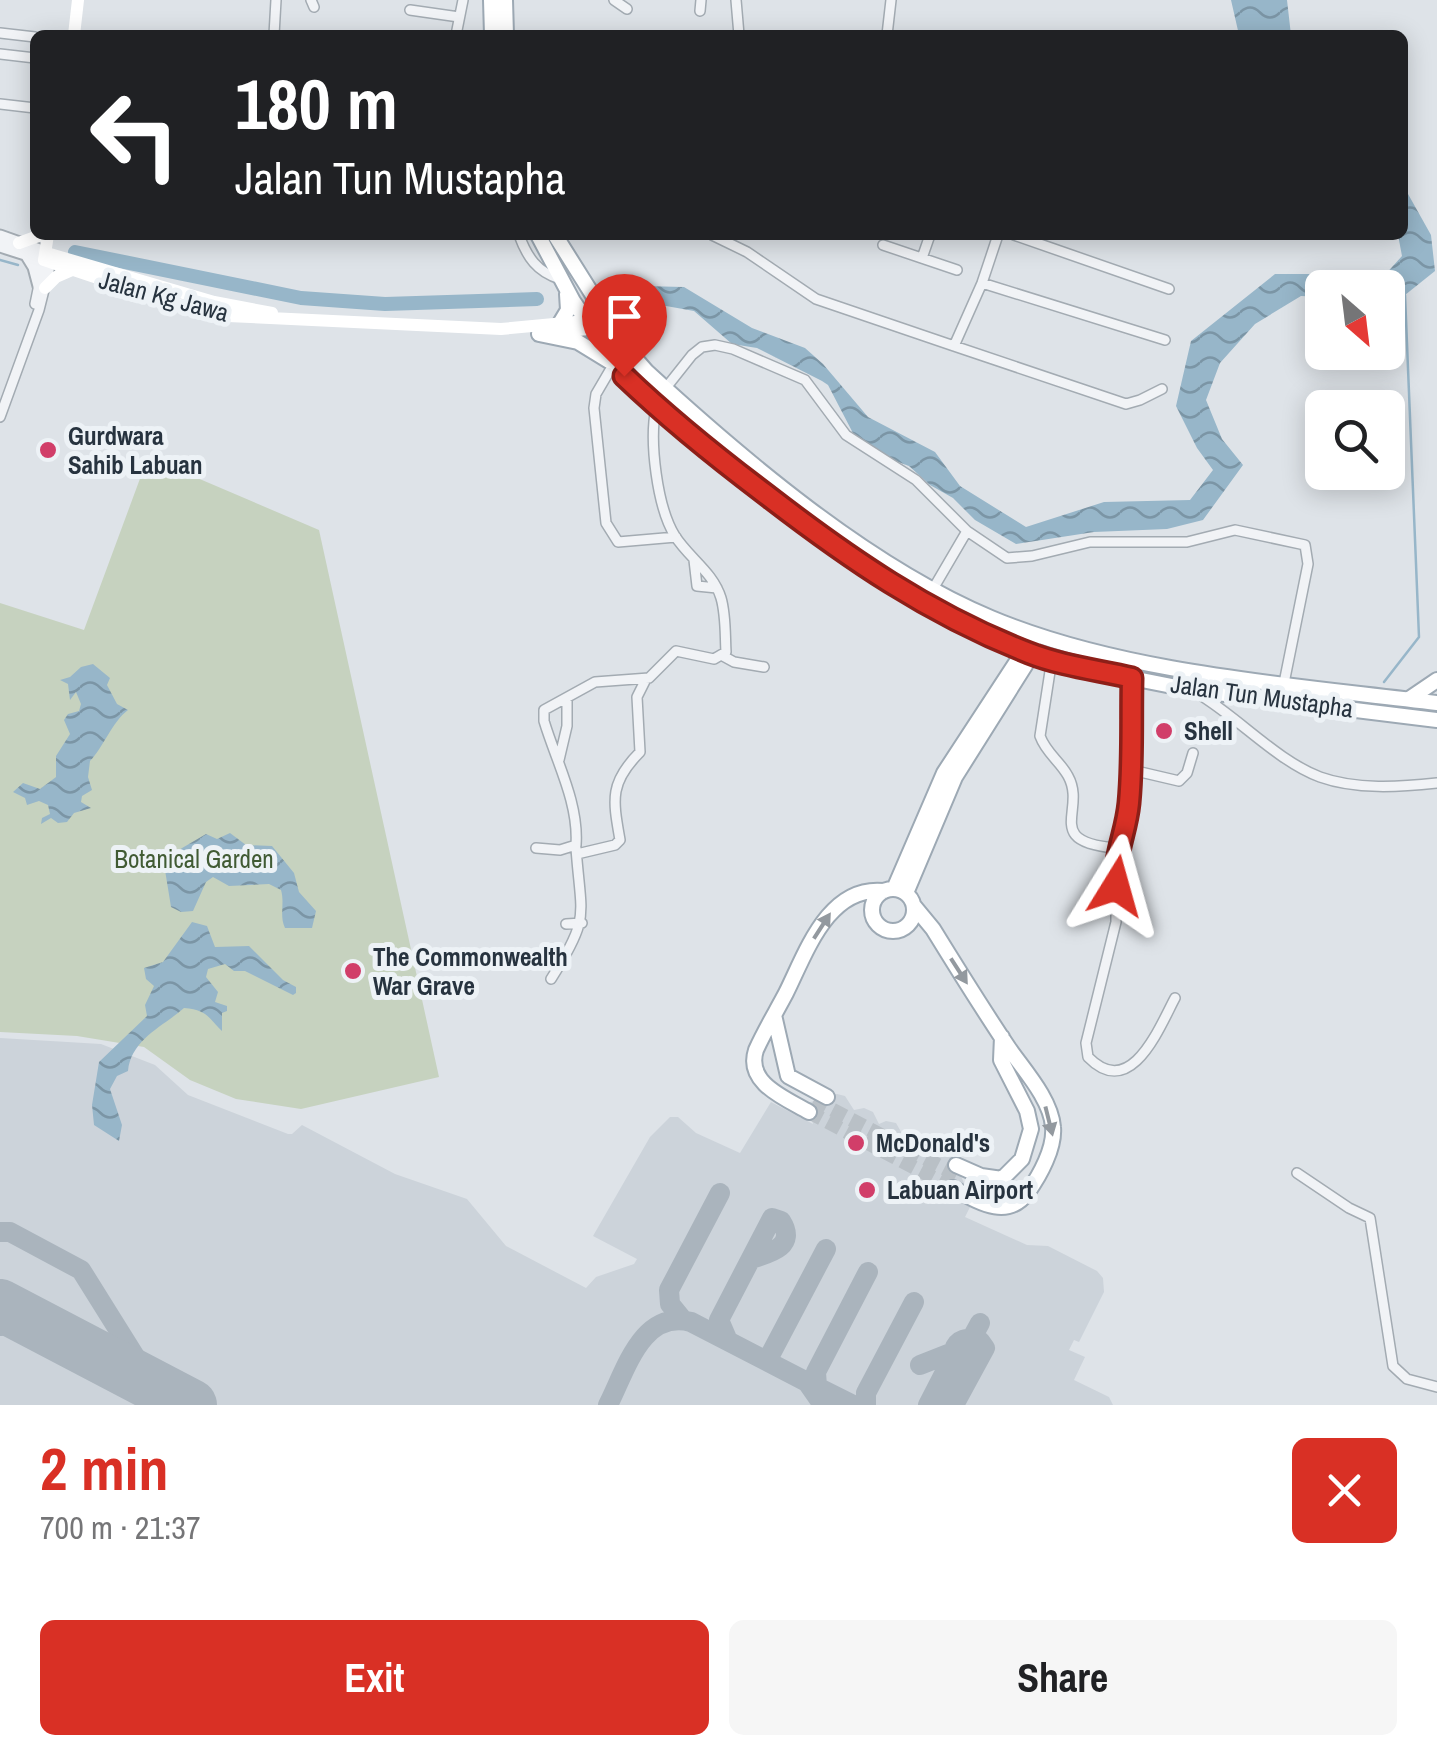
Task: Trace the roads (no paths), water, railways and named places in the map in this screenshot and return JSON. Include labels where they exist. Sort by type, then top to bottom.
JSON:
[{"type":"main road","points":[[76,30],[78,0]]},
{"type":"main road","points":[[491,0],[492,30]]},
{"type":"main road","points":[[506,0],[506,30]]},
{"type":"main road","points":[[22,248],[39,240]]},
{"type":"main road","points":[[48,257],[50,240]]},
{"type":"main road","points":[[42,287],[72,265],[54,240]]},
{"type":"main road","name":"Jalan Tun Mustapha","points":[[540,240],[563,285],[619,370],[656,408],[842,554],[882,580],[952,616],[1076,667],[1192,690],[1437,720]]},
{"type":"main road","points":[[557,240],[589,323],[608,330],[665,388],[739,452],[821,514],[933,589],[992,619],[1126,661]]},
{"type":"main road","points":[[557,240],[626,348]]},
{"type":"main road","name":"Jalan Kg Jawa","points":[[48,257],[214,302],[269,311],[278,317],[539,334],[563,334],[589,323]]},
{"type":"main road","points":[[559,326],[568,310],[563,285]]},
{"type":"main road","name":"Jalan Kg Jawa","points":[[501,330],[589,323]]},
{"type":"main road","points":[[539,334],[578,342],[619,370]]},
{"type":"main road","points":[[952,616],[1003,649],[1010,680]]},
{"type":"main road","points":[[992,619],[1030,650],[1437,702]]},
{"type":"main road","points":[[899,895],[956,778],[1030,650]]},
{"type":"main road","points":[[1010,680],[1034,666],[1076,667]]},
{"type":"main road","points":[[1405,699],[1437,680]]},
{"type":"main road","points":[[774,1015],[795,1091],[817,1103],[763,1083],[754,1067],[756,1050],[774,1015],[786,992],[831,912],[857,894],[899,895],[932,928],[1002,1038],[1050,1114],[1054,1132],[1051,1145],[1028,1192],[1009,1206],[990,1206],[957,1176],[1002,1178],[1022,1160],[1031,1129],[1027,1111],[1001,1060],[1002,1038]]},
{"type":"street","points":[[274,30],[276,0]]},
{"type":"street","points":[[457,30],[463,0]]},
{"type":"street","points":[[614,0],[627,8]]},
{"type":"street","points":[[736,0],[739,30]]},
{"type":"street","points":[[888,30],[891,0]]},
{"type":"street","points":[[410,10],[459,17]]},
{"type":"street","points":[[0,33],[30,36]]},
{"type":"street","points":[[0,54],[30,57]]},
{"type":"street","points":[[0,104],[30,107]]},
{"type":"street","points":[[0,236],[48,257],[32,326],[0,417]]},
{"type":"street","points":[[521,240],[532,262],[563,285]]},
{"type":"street","points":[[722,240],[747,252],[816,299],[954,346],[1126,404],[1162,389]]},
{"type":"street","points":[[922,258],[928,240]]},
{"type":"street","points":[[954,346],[996,240]]},
{"type":"street","points":[[1048,240],[1169,289]]},
{"type":"street","points":[[883,245],[957,270]]},
{"type":"street","points":[[0,246],[22,248]]},
{"type":"street","points":[[22,248],[42,287]]},
{"type":"street","points":[[982,282],[1165,340]]},
{"type":"street","points":[[665,388],[692,355],[715,345],[806,380],[846,436],[916,480],[968,531],[1008,558],[1090,542],[1187,542],[1235,530],[1305,545],[1308,564],[1284,683]]},
{"type":"street","points":[[619,370],[595,400],[594,430],[606,524],[618,542],[676,536]]},
{"type":"street","points":[[551,979],[582,923],[583,900],[575,819],[542,712],[594,682],[654,676],[676,651],[714,659],[726,652],[717,588],[676,536],[660,489],[652,430],[656,408]]},
{"type":"street","points":[[933,589],[968,531]]},
{"type":"street","points":[[694,557],[697,586],[717,588]]},
{"type":"street","points":[[723,656],[734,662],[764,666]]},
{"type":"street","points":[[1051,665],[1040,736],[1070,781],[1070,827],[1078,838],[1116,848]]},
{"type":"street","points":[[1132,678],[1132,770],[1124,835],[1116,848],[1116,922],[1086,1042],[1088,1057],[1108,1069],[1130,1067],[1144,1054],[1175,998]]},
{"type":"street","points":[[536,848],[576,850],[615,845],[620,840],[614,798],[623,770],[640,752],[637,697],[646,679]]},
{"type":"street","points":[[1192,690],[1323,778],[1392,787],[1437,783]]},
{"type":"street","points":[[558,766],[567,726],[567,699]]},
{"type":"street","points":[[1132,770],[1179,781],[1187,773],[1193,753]]},
{"type":"street","points":[[566,924],[582,923]]},
{"type":"street","points":[[1297,1173],[1370,1218],[1392,1366],[1407,1379],[1437,1387]]},
{"type":"water","points":[[1231,0],[1287,0],[1290,30],[1238,30]]},
{"type":"water","points":[[1408,194],[1431,235],[1435,271],[1405,295],[1405,270],[1389,270],[1402,256],[1399,240],[1408,240]]},
{"type":"water","points":[[1275,274],[1305,274],[1305,296],[1255,324],[1220,363],[1206,400],[1222,439],[1243,465],[1203,520],[1167,529],[1094,532],[1016,544],[975,520],[953,498],[930,485],[909,466],[874,453],[855,437],[828,385],[822,381],[757,348],[732,344],[694,311],[627,299],[609,300],[601,285],[684,287],[752,328],[805,348],[868,417],[935,452],[960,486],[1026,527],[1104,502],[1190,500],[1213,470],[1176,406],[1191,341]]},
{"type":"water","points":[[93,664],[110,678],[107,685],[117,704],[128,710],[90,761],[88,777],[92,790],[82,796],[81,802],[91,808],[74,813],[67,822],[58,823],[51,818],[41,824],[42,818],[50,814],[48,805],[39,801],[27,805],[25,798],[13,792],[23,783],[40,789],[56,777],[56,756],[70,734],[64,720],[68,714],[79,711],[81,704],[76,692],[70,700],[68,684],[60,680]]},
{"type":"water","points":[[230,833],[246,845],[272,846],[294,873],[299,892],[316,911],[312,928],[285,928],[281,890],[269,884],[229,886],[213,877],[206,882],[193,911],[181,912],[171,907],[165,870],[177,851],[206,834],[217,839]]},
{"type":"water","points":[[192,922],[207,926],[215,947],[249,946],[283,980],[296,987],[296,993],[293,995],[245,971],[234,971],[225,964],[208,969],[206,977],[218,992],[215,1002],[227,1006],[222,1013],[222,1031],[203,1013],[184,1008],[142,1042],[128,1071],[117,1076],[110,1089],[122,1125],[119,1141],[94,1125],[92,1105],[99,1062],[147,1016],[145,1005],[154,986],[146,979],[144,968],[163,962]]},
{"type":"waterway","points":[[75,252],[301,298],[385,304],[537,299]]},
{"type":"waterway","points":[[0,260],[18,265]]},
{"type":"waterway","points":[[1384,682],[1419,637],[1405,295]]},
{"type":"tunnel","points":[[814,1100],[961,1177]]},
{"type":"tunnel","points":[[809,1112],[953,1188]]},
{"type":"place","name":"Gurdwara Sahib Labuan","points":[[48,450]]},
{"type":"place","name":"Shell","points":[[1164,731]]},
{"type":"place","name":"The Commonwealth War Grave","points":[[353,971]]},
{"type":"place","name":"McDonald's","points":[[856,1143]]},
{"type":"place","name":"Labuan Airport","points":[[867,1190]]},
{"type":"park label","name":"Botanical Garden","points":[[194,859]]}]
